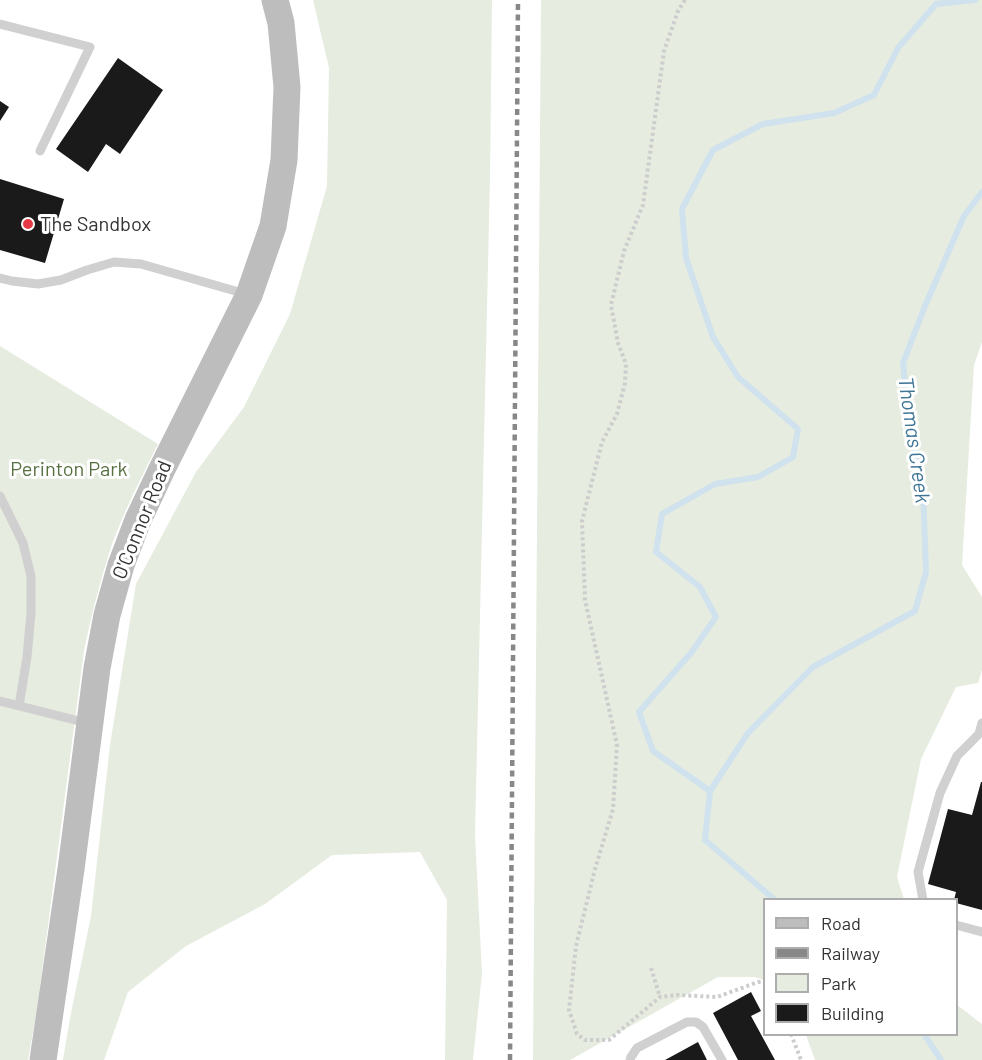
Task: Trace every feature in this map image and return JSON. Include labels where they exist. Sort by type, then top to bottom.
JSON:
[{"type":"street","name":"O'Connor Road","points":[[43,1060],[106,615],[138,520],[249,295],[273,226],[284,160],[287,87],[281,23],[275,0]]},
{"type":"lane","points":[[0,24],[90,47],[40,150]]},
{"type":"lane","points":[[0,278],[38,284],[62,280],[114,262],[141,264],[249,295]]},
{"type":"lane","points":[[0,496],[23,543],[31,576],[31,614],[19,706]]},
{"type":"lane","points":[[0,701],[89,724]]},
{"type":"lane","points":[[923,898],[918,872],[940,793],[957,756],[980,734],[982,723]]},
{"type":"lane","points":[[958,926],[982,932]]},
{"type":"lane","points":[[630,1060],[637,1048],[687,1022],[696,1022],[709,1035],[722,1060]]},
{"type":"path","points":[[685,0],[678,11],[664,51],[643,204],[624,251],[611,305],[618,343],[626,364],[625,383],[617,414],[602,442],[582,521],[585,600],[617,745],[613,809],[595,868],[576,946],[570,1010],[577,1035],[585,1040],[609,1040],[660,997],[678,995],[717,997],[763,982]]},
{"type":"path","points":[[651,968],[660,997]]},
{"type":"path","points":[[791,1036],[801,1060]]},
{"type":"green space","points":[[313,0],[492,0],[475,835],[482,973],[473,1060],[445,1060],[447,900],[420,852],[332,855],[265,904],[186,946],[128,992],[104,1060],[63,1060],[91,916],[110,745],[136,584],[196,472],[244,407],[290,314],[327,186],[329,68]]},
{"type":"green space","points":[[541,0],[982,0],[982,342],[974,365],[962,565],[982,597],[982,670],[978,683],[956,687],[921,759],[897,877],[904,898],[763,898],[763,980],[755,977],[718,977],[570,1060],[533,1060]]},
{"type":"green space","name":"Perinton Park","points":[[0,346],[158,444],[111,547],[99,586],[84,651],[37,1009],[28,1060],[0,1060]]},
{"type":"green space","points":[[958,1006],[982,1024],[982,1060],[815,1060],[806,1036],[958,1036]]},
{"type":"building","points":[[118,58],[163,90],[120,154],[106,144],[88,172],[56,149]]},
{"type":"building","points":[[0,101],[9,107],[0,121]]},
{"type":"building","name":"The Sandbox","points":[[0,179],[64,199],[45,263],[0,250]]},
{"type":"building","points":[[982,782],[982,910],[958,904],[958,898],[954,898],[956,892],[928,884],[948,809],[972,815]]},
{"type":"building","points":[[751,992],[761,1011],[751,1016],[775,1060],[738,1060],[713,1013]]},
{"type":"building","points":[[698,1042],[707,1060],[665,1060]]},
{"type":"waterway","points":[[710,791],[653,751],[639,712],[691,653],[716,617],[700,587],[656,552],[662,514],[715,484],[758,477],[793,457],[798,429],[738,377],[713,337],[686,258],[682,209],[713,150],[763,124],[834,113],[874,95],[898,48],[936,4],[975,0]]},
{"type":"waterway","name":"Thomas Creek","points":[[773,898],[705,840],[710,791],[748,733],[813,667],[915,611],[926,572],[923,487],[910,431],[903,363],[964,216],[982,192]]},
{"type":"waterway","name":"Thomas Creek","points":[[925,1036],[941,1060]]},
{"type":"railway","points":[[510,1060],[518,0]]},
{"type":"place","name":"The Sandbox","points":[[28,224]]}]
